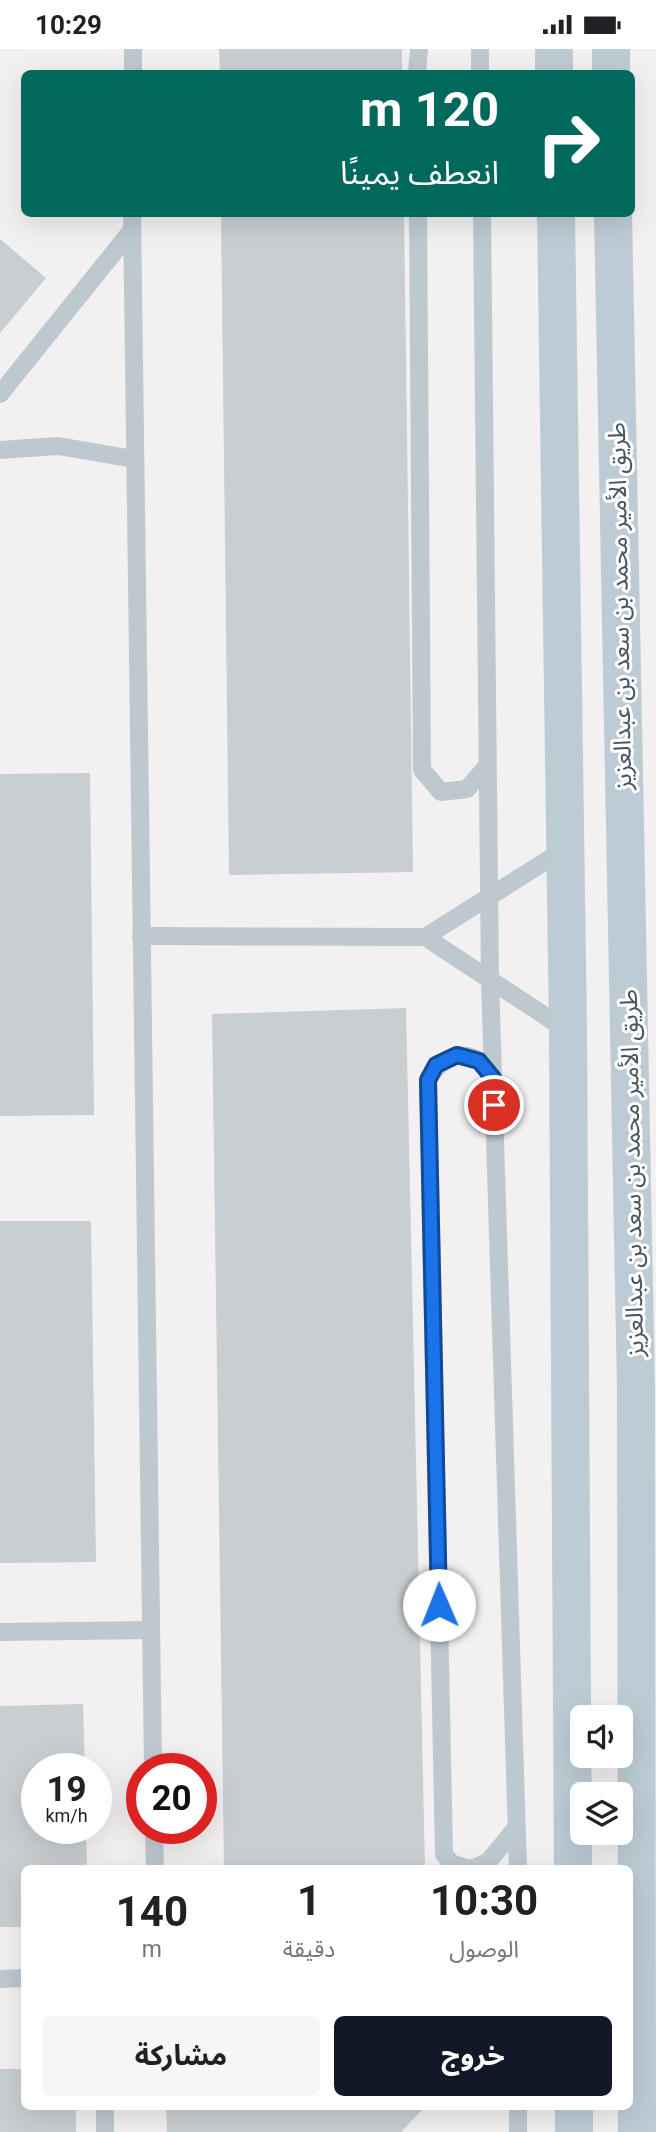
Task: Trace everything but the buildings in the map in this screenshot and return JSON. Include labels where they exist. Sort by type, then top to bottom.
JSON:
[{"type":"main road","points":[[554,49],[554,70]]},
{"type":"main road","points":[[611,49],[611,70]]},
{"type":"main road","points":[[556,217],[568,1031],[573,1865]]},
{"type":"main road","name":"طريق الأمير محمد بن سعد بن عبدالعزيز","points":[[613,217],[636,1403],[637,2132]]},
{"type":"main road","points":[[574,2110],[574,2132]]},
{"type":"lane","points":[[133,49],[133,70]]},
{"type":"lane","points":[[417,70],[419,49]]},
{"type":"lane","points":[[479,51],[480,70]]},
{"type":"lane","points":[[418,217],[422,770],[441,792],[467,789],[487,766]]},
{"type":"lane","points":[[481,217],[490,980],[518,1865]]},
{"type":"lane","points":[[0,394],[132,222]]},
{"type":"lane","points":[[132,222],[153,1753]]},
{"type":"lane","points":[[0,450],[58,446],[134,459]]},
{"type":"lane","points":[[141,936],[425,937],[565,849]]},
{"type":"lane","points":[[425,937],[568,1031]]},
{"type":"lane","points":[[457,1865],[451,1863],[444,1854],[428,1080],[436,1065],[457,1055],[479,1061],[493,1078]]},
{"type":"lane","points":[[0,1632],[151,1630]]},
{"type":"lane","points":[[480,1865],[488,1862],[516,1828]]},
{"type":"lane","points":[[154,1844],[155,1865]]},
{"type":"lane","points":[[0,1979],[21,1978]]},
{"type":"lane","points":[[105,2110],[105,2132]]},
{"type":"lane","points":[[518,2110],[518,2132]]},
{"type":"route","points":[[439,1605],[428,1080],[436,1065],[457,1055],[479,1061],[493,1078],[494,1105]]}]
